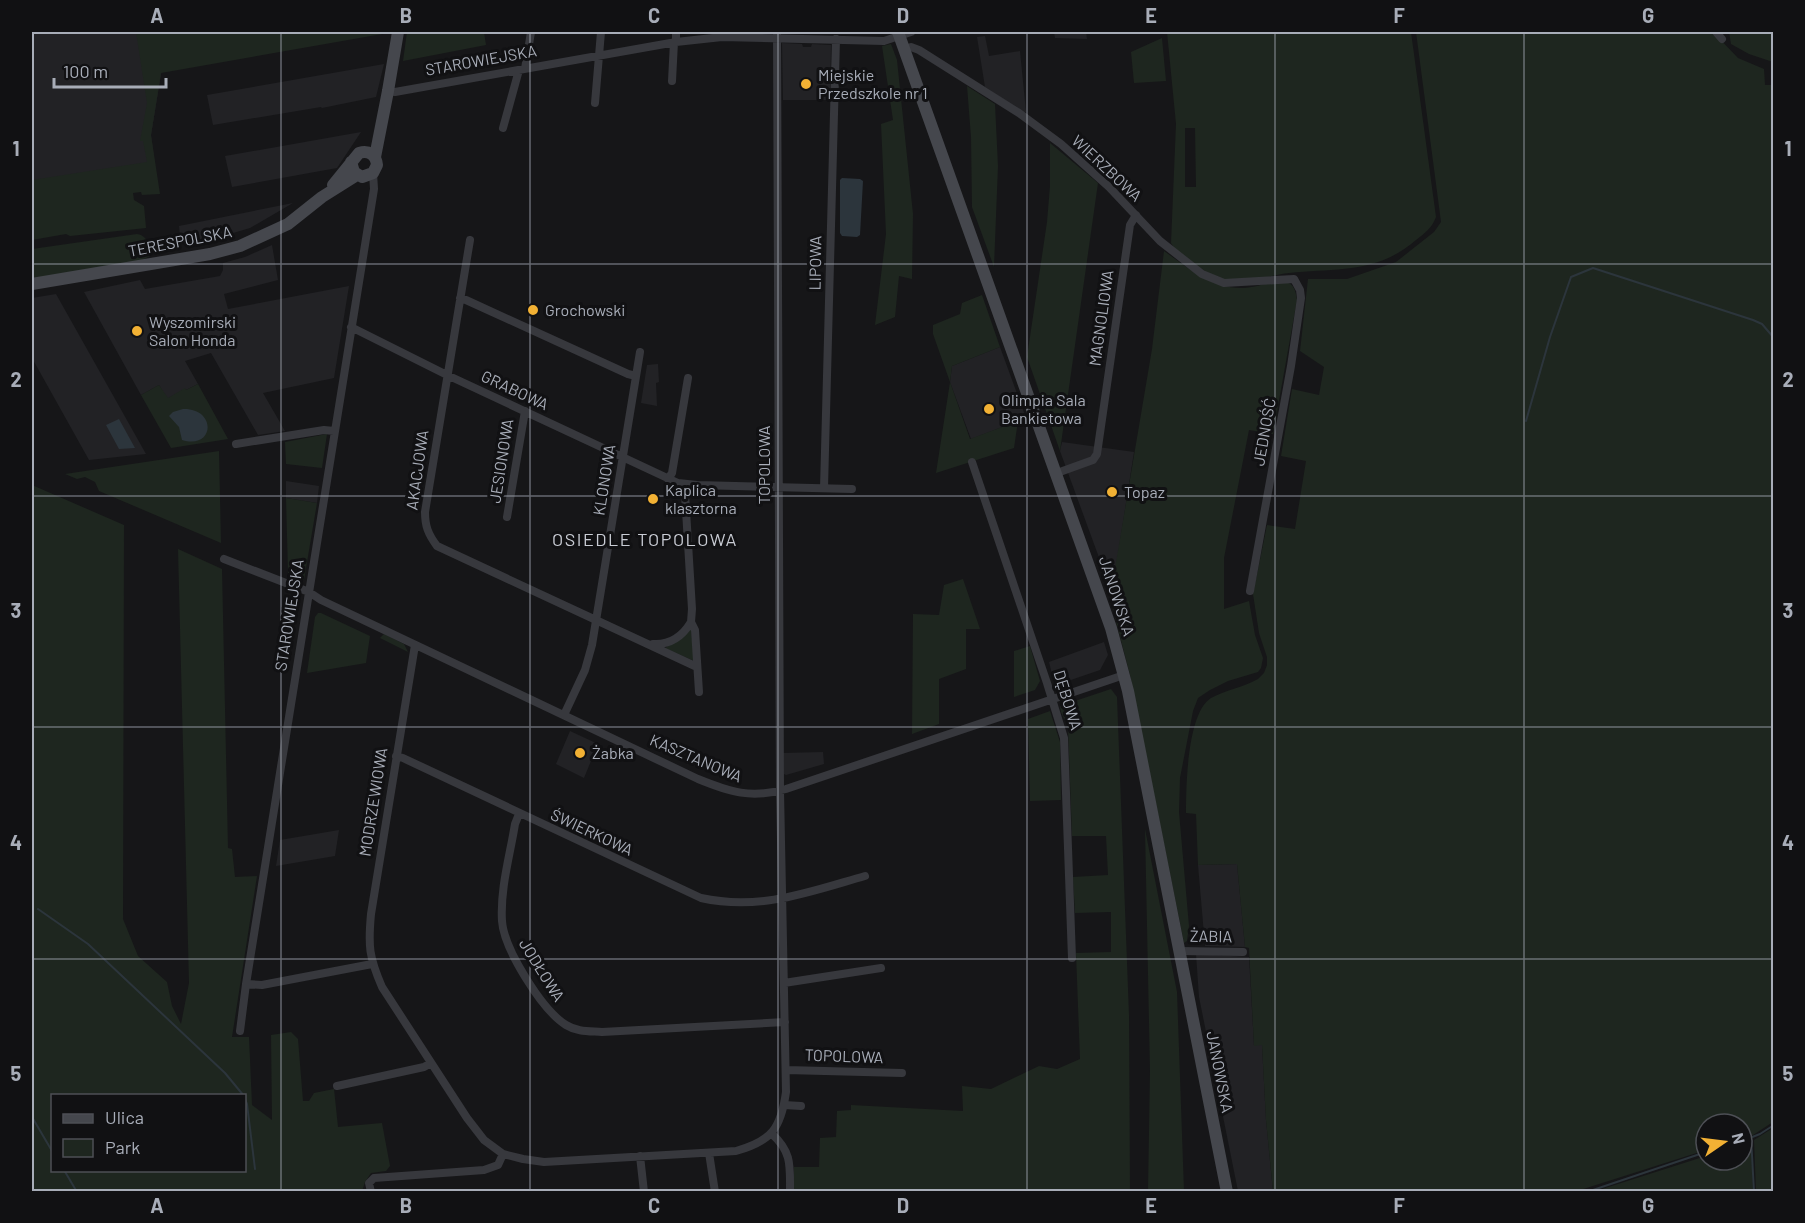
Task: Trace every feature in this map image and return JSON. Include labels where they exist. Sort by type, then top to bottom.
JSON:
[{"type":"main road","points":[[369,154],[383,115],[398,32]]},
{"type":"main road","name":"JANOWSKA","points":[[903,33],[904,49],[1104,605],[1124,675],[1227,1191]]},
{"type":"main road","points":[[369,154],[377,165],[364,175],[353,170],[351,162],[356,155],[369,154]]},
{"type":"main road","name":"TERESPOLSKA","points":[[322,197],[351,162]]},
{"type":"main road","name":"TERESPOLSKA","points":[[32,284],[210,254],[240,246],[288,224],[322,197],[364,175]]},
{"type":"street","points":[[503,128],[531,32]]},
{"type":"street","points":[[595,104],[602,32]]},
{"type":"street","points":[[672,81],[676,32]]},
{"type":"street","points":[[1716,32],[1722,39]]},
{"type":"street","name":"STAROWIEJSKA","points":[[388,91],[395,92],[675,42],[777,34],[884,41],[903,33]]},
{"type":"street","name":"TOPOLOWA","points":[[772,1134],[783,1112],[786,1070],[780,791],[777,34]]},
{"type":"street","name":"LIPOWA","points":[[824,488],[836,39]]},
{"type":"street","name":"WIERZBOWA","points":[[904,49],[911,47],[919,50],[1019,113],[1061,144],[1109,188],[1169,249],[1202,274],[1215,280],[1238,284],[1294,279]]},
{"type":"street","name":"STAROWIEJSKA","points":[[240,1031],[370,203],[364,175]]},
{"type":"street","name":"MAGNOLIOWA","points":[[1057,473],[1093,460],[1097,454],[1130,225],[1136,215]]},
{"type":"street","name":"AKACJOWA","points":[[470,240],[425,512],[425,525],[429,535],[437,546],[697,667]]},
{"type":"street","name":"JEDNOŚĆ","points":[[1250,591],[1291,366],[1301,292],[1294,279]]},
{"type":"street","points":[[460,298],[636,376]]},
{"type":"street","name":"GRABOWA","points":[[351,327],[668,479],[687,485],[852,489]]},
{"type":"street","name":"KLONOWA","points":[[564,715],[585,670],[592,645],[640,352]]},
{"type":"street","points":[[668,479],[672,473],[688,378]]},
{"type":"street","name":"JESIONOWA","points":[[507,516],[525,411]]},
{"type":"street","points":[[236,444],[324,430],[334,431]]},
{"type":"street","name":"DĘBOWA","points":[[972,462],[1064,738],[1072,958]]},
{"type":"street","points":[[646,644],[662,644],[676,639],[685,632],[691,622],[685,494],[687,485]]},
{"type":"street","name":"KASZTANOWA","points":[[224,559],[309,592],[415,645],[721,789],[752,795],[780,791],[1124,675]]},
{"type":"street","points":[[691,622],[695,630],[699,692]]},
{"type":"street","name":"MODRZEWIOWA","points":[[415,645],[371,914],[369,941],[372,964],[382,987],[467,1118],[484,1140],[503,1154],[523,1160],[544,1162],[736,1151],[752,1146],[772,1134]]},
{"type":"street","name":"ŚWIERKOWA","points":[[396,756],[701,898],[723,903],[748,904],[783,899]]},
{"type":"street","name":"JODŁOWA","points":[[519,814],[515,824],[502,906],[502,923],[513,956],[554,1017],[581,1031],[602,1032],[785,1022]]},
{"type":"street","points":[[783,899],[865,876]]},
{"type":"street","name":"ŻABIA","points":[[1179,951],[1243,952]]},
{"type":"street","points":[[246,984],[262,985],[372,964]]},
{"type":"street","points":[[784,983],[881,968]]},
{"type":"street","points":[[337,1086],[424,1067],[431,1063]]},
{"type":"street","name":"TOPOLOWA","points":[[786,1070],[902,1073]]},
{"type":"street","points":[[784,1105],[801,1106]]},
{"type":"street","points":[[772,1134],[787,1152],[790,1166],[790,1191]]},
{"type":"street","points":[[709,1153],[715,1191]]},
{"type":"street","points":[[371,1191],[369,1183],[374,1178],[484,1170],[495,1167],[501,1161],[503,1154]]},
{"type":"street","points":[[640,1156],[644,1191]]},
{"type":"shaded area","points":[[32,32],[168,32],[151,135],[156,172],[32,197]]},
{"type":"shaded area","points":[[1054,32],[1086,32],[1087,39],[1055,38]]},
{"type":"shaded area","points":[[985,36],[989,56],[1020,51],[1026,112],[1024,113],[985,87],[977,37]]},
{"type":"shaded area","name":"Miejskie Przedszkole nr 1","points":[[782,43],[802,44],[803,47],[811,47],[812,44],[831,45],[830,100],[783,100]]},
{"type":"shaded area","points":[[384,64],[376,97],[213,125],[207,95]]},
{"type":"shaded area","points":[[361,132],[337,168],[232,187],[225,156]]},
{"type":"shaded area","points":[[842,178],[863,181],[860,235],[857,237],[842,236],[840,233],[840,180]]},
{"type":"shaded area","points":[[293,203],[250,228],[213,239],[190,242],[180,236],[179,226]]},
{"type":"shaded area","points":[[272,245],[278,280],[224,294],[228,309],[349,286],[334,378],[263,393],[285,431],[258,435],[211,353],[185,361],[198,384],[167,399],[159,385],[141,395],[84,292],[140,280],[145,289],[220,276],[223,263],[245,257]]},
{"type":"shaded area","points":[[56,294],[146,454],[89,460],[32,358],[32,298]]},
{"type":"shaded area","points":[[1000,347],[1026,418],[971,439],[950,382],[952,366]]},
{"type":"shaded area","points":[[658,364],[657,406],[641,403],[647,365]]},
{"type":"shaded area","points":[[183,409],[194,410],[206,421],[208,428],[201,439],[182,440],[179,427],[169,416]]},
{"type":"shaded area","points":[[119,419],[135,448],[119,449],[106,425]]},
{"type":"shaded area","points":[[1062,442],[1134,452],[1112,593],[1060,451]]},
{"type":"shaded area","points":[[286,481],[319,486],[317,503],[286,498]]},
{"type":"shaded area","points":[[1104,642],[1108,655],[1100,670],[1062,683],[1053,678],[1049,662]]},
{"type":"shaded area","points":[[570,731],[598,744],[584,778],[556,764]]},
{"type":"shaded area","points":[[823,752],[824,764],[784,774],[783,753]]},
{"type":"shaded area","points":[[339,830],[335,856],[276,866],[280,840]]},
{"type":"shaded area","points":[[1237,864],[1245,947],[1205,946],[1198,865]]},
{"type":"shaded area","points":[[1196,954],[1249,957],[1254,1045],[1262,1045],[1273,1191],[1238,1191],[1199,997]]},
{"type":"green space","points":[[136,32],[388,33],[161,73],[151,135],[160,194],[133,193],[134,200],[144,206],[146,228],[70,236],[66,234],[32,240],[32,180],[147,162],[143,141],[140,141],[147,103]]},
{"type":"green space","points":[[407,32],[484,32],[486,45],[403,61]]},
{"type":"green space","points":[[1167,32],[1411,32],[1436,217],[1428,230],[1401,251],[1371,264],[1289,273],[1237,282],[1222,279],[1194,264],[1171,243],[1176,124]],"holes":[[[1185,128],[1195,128],[1196,187],[1185,187]]]},
{"type":"green space","points":[[1416,32],[1713,32],[1738,58],[1764,69],[1765,85],[1773,85],[1773,1122],[1754,1134],[1754,1112],[1694,1112],[1694,1154],[1577,1191],[1273,1191],[1262,1045],[1254,1046],[1249,948],[1245,947],[1237,864],[1198,865],[1196,814],[1186,813],[1189,751],[1197,719],[1203,706],[1211,698],[1258,679],[1264,673],[1267,665],[1253,594],[1267,525],[1295,529],[1306,461],[1281,456],[1292,389],[1319,395],[1324,367],[1300,351],[1308,279],[1347,279],[1396,262],[1434,232],[1441,222]]},
{"type":"green space","points":[[1729,32],[1773,32],[1773,62],[1749,54],[1731,44]]},
{"type":"green space","points":[[1162,38],[1166,81],[1134,83],[1131,52]]},
{"type":"green space","points":[[891,44],[897,60],[913,214],[912,279],[899,276],[895,317],[875,325],[886,234],[881,124],[893,120],[882,46]]},
{"type":"green space","points":[[967,86],[995,104],[998,166],[994,267],[972,207],[971,137]]},
{"type":"green space","points":[[1050,143],[1098,183],[1060,451],[1027,357],[1047,222]]},
{"type":"green space","points":[[137,234],[146,239],[150,256],[140,261],[32,280],[32,249]]},
{"type":"green space","points":[[1164,251],[1201,276],[1221,285],[1243,288],[1275,282],[1291,284],[1297,300],[1273,434],[1249,430],[1224,558],[1224,609],[1249,601],[1255,635],[1263,658],[1261,668],[1258,672],[1228,681],[1198,698],[1193,711],[1180,778],[1179,812],[1189,926],[1187,941],[1184,943],[1130,675],[1110,598],[1152,349]]},
{"type":"green space","points":[[982,295],[1000,347],[952,366],[950,382],[933,334],[933,325],[960,314],[962,303]]},
{"type":"green space","points":[[950,382],[970,439],[1018,421],[1014,448],[936,473]]},
{"type":"green space","points":[[198,384],[228,439],[171,448],[141,395],[159,385],[168,398],[185,388],[186,390]]},
{"type":"green space","points":[[327,434],[322,468],[286,464],[285,442]]},
{"type":"green space","points":[[219,451],[221,543],[99,491],[95,482],[85,477],[77,479],[65,474]]},
{"type":"green space","points":[[32,485],[124,525],[123,919],[138,956],[167,982],[172,1006],[181,1024],[189,983],[178,549],[222,569],[228,848],[232,849],[235,877],[257,876],[232,1037],[249,1037],[252,1105],[272,1120],[271,1035],[291,1032],[298,1039],[303,1101],[309,1101],[314,1093],[334,1089],[338,1127],[382,1123],[390,1166],[386,1171],[371,1173],[362,1191],[32,1191]]},
{"type":"green space","points":[[286,498],[317,503],[304,580],[288,573]]},
{"type":"green space","points":[[963,579],[980,629],[966,629],[966,669],[939,679],[939,724],[912,734],[913,614],[939,615],[944,585]]},
{"type":"green space","points":[[318,613],[370,636],[366,663],[307,673],[315,617]]},
{"type":"green space","points":[[691,630],[694,661],[665,648]]},
{"type":"green space","points":[[384,634],[404,644],[408,652],[380,638]]},
{"type":"green space","points":[[1030,646],[1040,681],[1035,690],[1014,697],[1014,651]]},
{"type":"green space","points":[[1111,689],[1117,697],[1129,1015],[1130,1191],[794,1191],[794,1167],[819,1167],[820,1138],[836,1137],[837,1111],[851,1110],[851,1105],[963,1111],[962,1086],[991,1089],[1039,1066],[1057,1069],[1080,1059],[1076,953],[1111,952],[1111,912],[1075,913],[1073,877],[1108,875],[1106,836],[1072,836],[1068,727],[1060,706]]},
{"type":"green space","points":[[1050,711],[1060,742],[1061,800],[1030,801],[1028,719]]},
{"type":"green space","points":[[1145,829],[1177,992],[1184,1191],[1148,1191],[1150,1071]]},
{"type":"green space","points":[[1773,1128],[1773,1191],[1756,1191],[1754,1140]]},
{"type":"green space","points":[[1694,1160],[1694,1172],[1752,1172],[1753,1191],[1596,1191]]},
{"type":"waterway","points":[[1526,421],[1550,337],[1571,277],[1593,268],[1753,320],[1762,324],[1774,338]]},
{"type":"waterway","points":[[38,909],[88,944],[225,1073],[242,1094]]},
{"type":"waterway","points":[[246,1102],[255,1169]]},
{"type":"waterway","points":[[32,1117],[51,1149]]},
{"type":"waterway","points":[[1754,1136],[1774,1125]]},
{"type":"waterway","points":[[1587,1192],[1694,1156]]},
{"type":"waterway","points":[[65,1172],[77,1192]]},
{"type":"waterway","points":[[1753,1172],[1754,1192]]},
{"type":"place","name":"Miejskie Przedszkole nr 1","points":[[806,84]]},
{"type":"place","name":"Grochowski","points":[[533,310]]},
{"type":"place","name":"Wyszomirski Salon Honda","points":[[137,331]]},
{"type":"place","name":"Olimpia Sala Bankietowa","points":[[989,409]]},
{"type":"place","name":"Topaz","points":[[1112,492]]},
{"type":"place","name":"Kaplica klasztorna","points":[[653,499]]},
{"type":"place","name":"Żabka","points":[[580,753]]},
{"type":"district","name":"OSIEDLE TOPOLOWA","points":[[645,540]]}]
